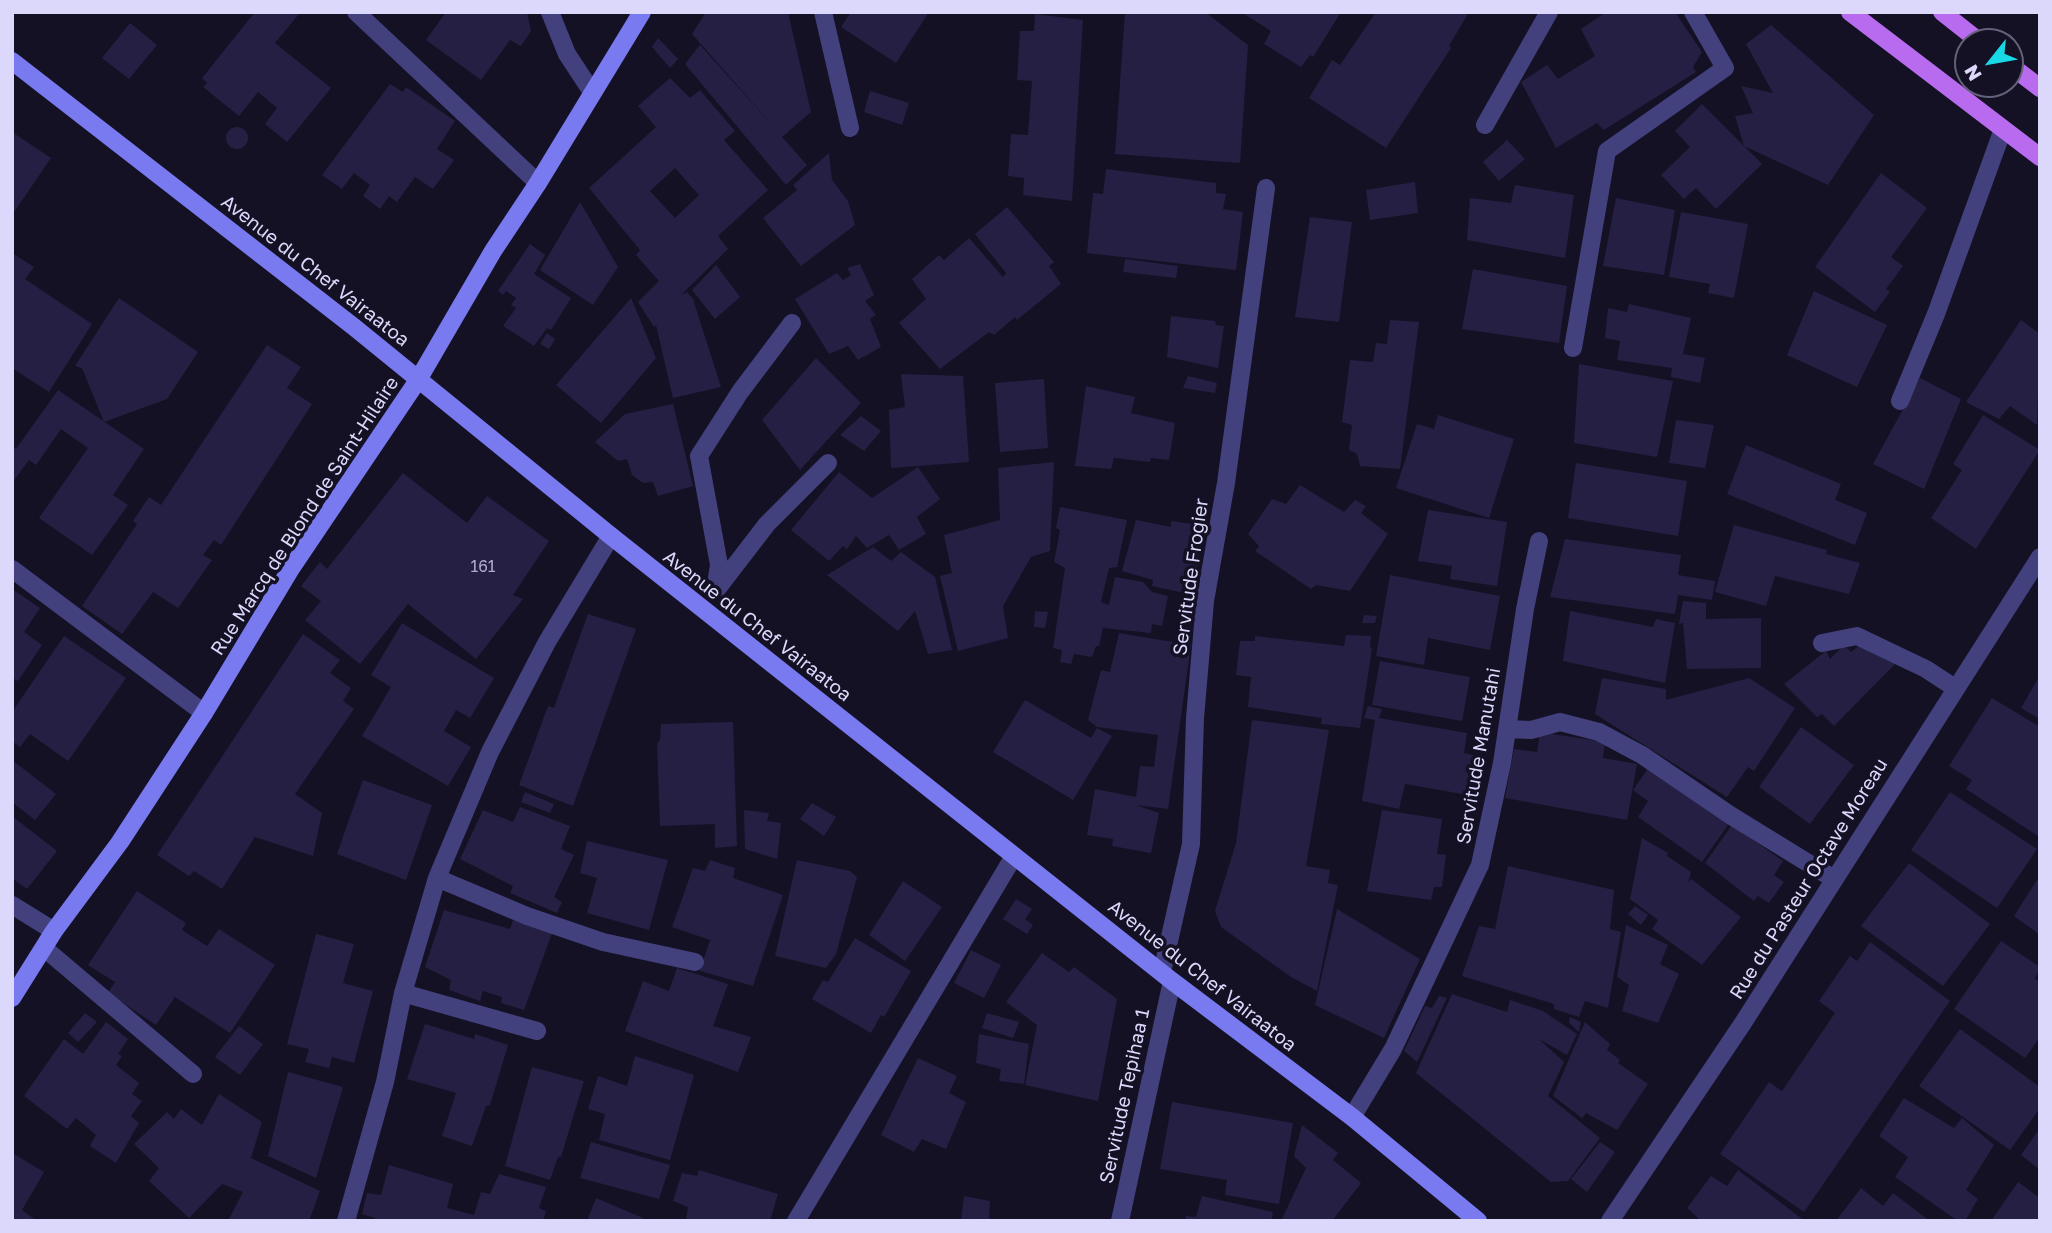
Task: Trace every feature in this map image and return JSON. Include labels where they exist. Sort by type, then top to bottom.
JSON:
[{"type":"main road","name":"Rue Marcq de Blond de Saint-Hilaire","points":[[12,998],[54,931],[120,842],[204,713],[290,570],[418,380],[493,251],[538,183],[642,12]]},
{"type":"main road","points":[[1850,12],[2040,157]]},
{"type":"main road","points":[[1942,12],[1962,28]]},
{"type":"main road","name":"Avenue du Chef Vairaatoa","points":[[12,61],[418,380],[1014,856],[1352,1117],[1478,1221]]},
{"type":"main road","points":[[2024,76],[2040,88]]},
{"type":"street","points":[[356,12],[538,183]]},
{"type":"street","points":[[550,12],[567,54],[592,92]]},
{"type":"street","points":[[823,12],[850,128]]},
{"type":"street","points":[[1485,125],[1549,12]]},
{"type":"street","points":[[1573,348],[1607,151],[1725,68],[1693,12]]},
{"type":"street","points":[[1900,401],[1959,256],[2003,129]]},
{"type":"street","name":"Servitude Frogier","points":[[1167,976],[1191,844],[1195,718],[1205,601],[1226,483],[1266,188]]},
{"type":"street","points":[[715,591],[719,565],[699,456],[740,392],[792,323]]},
{"type":"street","points":[[701,608],[767,524],[828,463]]},
{"type":"street","points":[[346,1221],[385,1082],[403,993],[437,877],[490,752],[547,642],[611,536]]},
{"type":"street","name":"Servitude Manutahi","points":[[1352,1117],[1393,1049],[1480,865],[1507,729],[1539,541]]},
{"type":"street","name":"Rue du Pasteur Octave Moreau","points":[[1609,1221],[1735,1035],[2040,557]]},
{"type":"street","points":[[12,569],[204,713]]},
{"type":"street","points":[[1822,643],[1857,636],[1926,669],[1955,688]]},
{"type":"street","points":[[1507,729],[1531,730],[1560,722],[1599,732],[1642,755],[1730,815],[1834,879]]},
{"type":"street","points":[[796,1221],[1014,856]]},
{"type":"street","points":[[437,877],[527,916],[603,942],[695,962]]},
{"type":"street","points":[[12,905],[54,931]]},
{"type":"street","points":[[44,948],[193,1074]]},
{"type":"street","name":"Servitude Tepihaa 1","points":[[1119,1221],[1167,976]]},
{"type":"street","points":[[403,993],[537,1031]]},
{"type":"building","points":[[255,12],[299,14],[275,43],[331,88],[287,142],[265,124],[277,108],[258,92],[239,116],[203,87],[207,83],[202,78]]},
{"type":"building","points":[[446,12],[527,12],[531,31],[521,46],[510,40],[481,80],[426,40]]},
{"type":"building","points":[[706,12],[788,12],[811,112],[782,137],[807,165],[786,185],[685,64],[700,45],[775,128],[692,34]]},
{"type":"building","points":[[851,12],[929,12],[896,63],[841,27]]},
{"type":"building","points":[[1125,12],[1205,12],[1248,45],[1240,163],[1115,154]]},
{"type":"building","points":[[1241,12],[1341,12],[1313,57],[1310,55],[1301,67],[1264,44],[1271,31]]},
{"type":"building","points":[[1376,12],[1469,12],[1449,46],[1451,48],[1386,148],[1309,98],[1332,60],[1340,65]]},
{"type":"building","points":[[1606,12],[1675,12],[1702,52],[1693,67],[1696,72],[1604,130],[1597,123],[1556,148],[1521,82],[1547,65],[1558,79],[1595,56],[1581,29]]},
{"type":"building","points":[[1035,14],[1083,20],[1072,201],[1023,195],[1024,178],[1008,176],[1011,134],[1028,135],[1032,81],[1017,80],[1020,31],[1034,31]]},
{"type":"building","points":[[130,23],[157,45],[129,79],[102,58]]},
{"type":"building","points":[[1771,25],[1874,115],[1828,185],[1744,146],[1735,116],[1753,113],[1741,86],[1773,93],[1746,44]]},
{"type":"building","points":[[658,38],[678,59],[670,68],[652,47]]},
{"type":"building","points":[[670,78],[690,98],[700,90],[735,131],[724,140],[768,190],[718,236],[728,249],[681,295],[687,292],[693,299],[721,387],[673,398],[656,325],[654,327],[638,302],[659,281],[636,255],[640,250],[589,188],[656,127],[638,106]],"holes":[[[675,168],[699,195],[675,218],[650,191]]]},
{"type":"building","points":[[390,84],[403,92],[406,87],[455,121],[437,149],[454,160],[433,189],[415,177],[397,202],[389,196],[380,209],[363,196],[370,185],[354,173],[342,189],[322,175]]},
{"type":"building","points":[[870,91],[909,103],[902,125],[864,112]]},
{"type":"building","points":[[1702,104],[1762,164],[1716,209],[1696,188],[1684,199],[1661,175],[1690,147],[1675,131]]},
{"type":"building","points":[[237,127],[247,134],[248,138],[241,148],[237,149],[227,142],[226,138],[233,128]]},
{"type":"building","points":[[12,132],[51,158],[12,215]]},
{"type":"building","points":[[1507,140],[1525,159],[1499,181],[1483,162]]},
{"type":"building","points":[[829,153],[832,180],[848,201],[855,225],[801,266],[763,218],[797,190],[793,185]]},
{"type":"building","points":[[1106,169],[1216,183],[1216,193],[1226,194],[1223,209],[1243,212],[1236,270],[1087,253],[1093,193],[1103,194]]},
{"type":"building","points":[[1881,173],[1927,208],[1891,257],[1903,266],[1886,289],[1890,292],[1875,312],[1815,267]]},
{"type":"building","points":[[1415,182],[1418,213],[1370,220],[1366,190]]},
{"type":"building","points":[[1515,185],[1574,195],[1565,258],[1467,240],[1470,198],[1511,203]]},
{"type":"building","points":[[1616,198],[1675,210],[1664,275],[1603,266]]},
{"type":"building","points":[[580,202],[618,267],[593,305],[540,270]]},
{"type":"building","points":[[1007,207],[1054,262],[1049,266],[1061,284],[1017,320],[1015,317],[994,335],[989,332],[940,369],[899,323],[926,299],[912,279],[939,255],[944,260],[969,238],[1003,277],[1006,273],[975,234]]},
{"type":"building","points":[[1681,212],[1748,224],[1734,298],[1708,293],[1710,284],[1669,277]]},
{"type":"building","points":[[1310,217],[1352,222],[1339,322],[1295,317]]},
{"type":"building","points":[[530,244],[545,255],[534,274],[571,298],[551,330],[547,328],[534,346],[503,326],[516,308],[511,305],[516,298],[506,291],[503,295],[498,291]]},
{"type":"building","points":[[12,253],[34,267],[25,279],[92,324],[49,392],[12,368]]},
{"type":"building","points":[[1125,259],[1178,266],[1176,278],[1123,272]]},
{"type":"building","points":[[860,264],[874,295],[865,301],[876,315],[870,319],[881,347],[858,360],[848,346],[829,354],[795,299],[837,273],[843,280],[851,275],[847,268]]},
{"type":"building","points":[[716,265],[740,297],[715,319],[692,290]]},
{"type":"building","points":[[1473,269],[1567,286],[1559,343],[1462,329]]},
{"type":"building","points":[[1814,291],[1887,325],[1857,387],[1787,355]]},
{"type":"building","points":[[119,298],[198,352],[167,399],[104,422],[82,368],[75,366]]},
{"type":"building","points":[[631,298],[656,358],[601,423],[556,385]]},
{"type":"building","points":[[1629,304],[1691,318],[1683,354],[1705,358],[1700,383],[1671,377],[1672,368],[1617,360],[1620,341],[1605,338],[1608,308],[1627,312]]},
{"type":"building","points":[[1171,316],[1215,321],[1216,325],[1224,326],[1218,368],[1167,357]]},
{"type":"building","points":[[1390,320],[1419,322],[1400,469],[1360,466],[1357,454],[1349,450],[1352,425],[1342,422],[1350,360],[1373,362],[1376,343],[1387,344]]},
{"type":"building","points":[[2021,320],[2040,334],[2037,425],[2010,406],[1999,419],[1966,402]]},
{"type":"building","points":[[547,333],[555,339],[549,349],[540,344]]},
{"type":"building","points":[[267,345],[301,367],[287,388],[312,404],[221,545],[214,540],[203,555],[212,560],[178,608],[153,592],[122,634],[82,606],[137,524],[133,521],[149,497],[161,505]]},
{"type":"building","points":[[816,358],[861,403],[800,470],[762,420]]},
{"type":"building","points":[[1579,364],[1673,381],[1657,457],[1574,443]]},
{"type":"building","points":[[901,374],[963,376],[969,462],[891,468],[889,410],[905,407]]},
{"type":"building","points":[[1188,376],[1217,383],[1215,393],[1183,388]]},
{"type":"building","points":[[1920,378],[1961,399],[1924,489],[1873,464]]},
{"type":"building","points":[[1044,379],[1048,448],[1000,452],[995,383]]},
{"type":"building","points":[[1086,386],[1135,397],[1131,413],[1175,423],[1169,460],[1151,458],[1150,462],[1114,458],[1111,469],[1075,466]]},
{"type":"building","points":[[58,390],[144,449],[113,495],[128,505],[92,555],[39,518],[88,448],[61,429],[36,465],[29,460],[12,483],[12,446],[16,449]]},
{"type":"building","points":[[673,404],[693,486],[658,496],[653,482],[643,483],[632,475],[627,459],[618,461],[595,442],[625,414]]},
{"type":"building","points":[[1438,415],[1514,439],[1489,518],[1396,488],[1417,424],[1434,429]]},
{"type":"building","points":[[1983,415],[2040,450],[1976,549],[1931,518],[1962,470],[1953,464]]},
{"type":"building","points":[[861,416],[881,431],[864,451],[840,435]]},
{"type":"building","points":[[1676,420],[1714,425],[1705,468],[1669,463]]},
{"type":"building","points":[[1746,445],[1841,484],[1835,500],[1867,513],[1855,545],[1727,494]]},
{"type":"building","points":[[1054,462],[1050,551],[1031,557],[1003,606],[1008,638],[958,651],[940,576],[952,573],[944,535],[1000,520],[998,468]]},
{"type":"building","points":[[1576,463],[1687,481],[1678,536],[1568,518]]},
{"type":"building","points":[[918,467],[940,499],[917,517],[926,534],[899,550],[889,535],[867,548],[856,536],[847,549],[843,546],[829,561],[791,530],[839,472],[872,498]]},
{"type":"building","points":[[403,473],[467,523],[487,496],[549,541],[513,595],[523,599],[476,659],[408,604],[360,664],[305,620],[321,601],[301,586],[320,562],[327,569]]},
{"type":"building","points":[[1300,485],[1344,512],[1355,500],[1366,506],[1361,513],[1388,534],[1350,591],[1316,585],[1311,589],[1255,551],[1259,546],[1248,534],[1272,499],[1286,504]]},
{"type":"building","points":[[1060,507],[1127,520],[1117,567],[1109,568],[1101,602],[1109,605],[1115,577],[1143,582],[1152,592],[1168,596],[1162,626],[1152,624],[1151,633],[1103,628],[1099,646],[1096,646],[1092,657],[1074,654],[1071,664],[1060,662],[1062,650],[1053,648],[1065,568],[1054,562],[1060,530],[1056,528]]},
{"type":"building","points":[[1428,510],[1507,522],[1497,586],[1450,579],[1452,566],[1418,561]]},
{"type":"building","points":[[1136,520],[1171,527],[1171,521],[1199,525],[1198,564],[1189,594],[1152,586],[1153,580],[1122,571]]},
{"type":"building","points":[[1734,525],[1827,550],[1826,554],[1860,563],[1849,594],[1775,576],[1766,606],[1715,592]]},
{"type":"building","points":[[1565,539],[1681,555],[1678,575],[1715,581],[1712,600],[1678,595],[1675,614],[1550,597]]},
{"type":"building","points":[[873,547],[891,561],[901,552],[935,577],[952,650],[928,654],[915,611],[898,631],[827,575]]},
{"type":"building","points":[[1390,575],[1500,596],[1490,650],[1428,638],[1424,665],[1376,656]]},
{"type":"building","points":[[12,589],[40,608],[24,632],[42,645],[18,681],[12,678]]},
{"type":"building","points":[[1683,601],[1706,603],[1706,619],[1761,618],[1761,668],[1687,669],[1683,623],[1679,624]]},
{"type":"building","points":[[1035,611],[1048,612],[1045,628],[1034,627]]},
{"type":"building","points":[[1570,611],[1653,627],[1656,619],[1675,623],[1665,683],[1563,661]]},
{"type":"building","points":[[588,614],[636,629],[573,806],[519,785],[548,706],[554,708]]},
{"type":"building","points":[[1364,615],[1377,616],[1375,623],[1362,623]]},
{"type":"building","points":[[402,623],[494,678],[470,718],[456,710],[444,731],[471,747],[448,786],[362,736],[391,687],[371,675]]},
{"type":"building","points":[[1119,633],[1191,645],[1168,809],[1136,805],[1159,813],[1151,853],[1112,846],[1113,839],[1087,835],[1095,789],[1136,797],[1140,766],[1154,767],[1158,735],[1097,727],[1088,720],[1101,670],[1110,672]]},
{"type":"building","points":[[303,634],[340,660],[330,673],[351,688],[343,701],[354,709],[295,794],[322,813],[313,856],[255,837],[222,889],[194,871],[189,876],[157,855]]},
{"type":"building","points":[[1346,635],[1371,636],[1370,649],[1372,648],[1360,728],[1321,724],[1322,718],[1248,707],[1251,677],[1236,675],[1240,641],[1255,641],[1255,636],[1344,646]]},
{"type":"building","points":[[64,636],[126,678],[68,761],[30,734],[20,747],[12,741],[12,712]]},
{"type":"building","points":[[1844,645],[1851,652],[1860,645],[1898,661],[1834,726],[1822,714],[1817,717],[1784,684],[1826,651],[1830,659]]},
{"type":"building","points":[[1380,661],[1470,677],[1462,721],[1372,705]]},
{"type":"building","points":[[2040,675],[2040,719],[2021,708]]},
{"type":"building","points":[[1602,678],[1666,689],[1666,700],[1749,678],[1795,708],[1754,771],[1748,767],[1727,797],[1595,714]]},
{"type":"building","points":[[1992,698],[2040,727],[2038,836],[1966,789],[1972,780],[1949,766]]},
{"type":"building","points":[[1025,700],[1091,738],[1097,728],[1112,736],[1073,800],[993,752]]},
{"type":"building","points":[[1368,706],[1382,709],[1379,718],[1467,733],[1464,753],[1476,756],[1468,795],[1405,784],[1399,809],[1362,801],[1375,720],[1364,718]]},
{"type":"building","points":[[1252,720],[1329,730],[1306,866],[1330,870],[1328,883],[1338,885],[1317,991],[1291,977],[1221,927],[1215,911],[1236,843]]},
{"type":"building","points":[[733,722],[737,846],[715,848],[715,824],[660,826],[657,744],[660,740],[661,724]]},
{"type":"building","points":[[1801,727],[1854,765],[1810,824],[1759,787]]},
{"type":"building","points":[[1540,732],[1605,742],[1603,758],[1637,764],[1627,820],[1505,798],[1514,749],[1537,752]]},
{"type":"building","points":[[12,760],[56,794],[35,820],[12,802]]},
{"type":"building","points":[[1649,767],[1730,822],[1702,862],[1638,817],[1648,801],[1633,790]]},
{"type":"building","points":[[363,780],[432,805],[406,880],[337,854]]},
{"type":"building","points":[[525,792],[554,804],[550,813],[521,802]]},
{"type":"building","points":[[1950,792],[2037,849],[1997,908],[1911,850]]},
{"type":"building","points":[[812,803],[836,817],[824,836],[800,819]]},
{"type":"building","points":[[520,807],[570,826],[561,849],[574,855],[554,897],[562,902],[557,913],[510,893],[513,886],[460,859],[483,810],[513,822]]},
{"type":"building","points":[[744,810],[769,813],[767,821],[781,823],[777,859],[745,849]]},
{"type":"building","points":[[1382,810],[1442,819],[1437,854],[1446,855],[1442,887],[1434,887],[1431,900],[1367,891]]},
{"type":"building","points":[[12,816],[57,851],[27,889],[12,878]]},
{"type":"building","points":[[1732,825],[1783,861],[1774,875],[1784,882],[1769,903],[1758,896],[1754,901],[1705,863]]},
{"type":"building","points":[[1642,838],[1668,853],[1667,856],[1691,872],[1688,883],[1691,879],[1741,917],[1702,965],[1652,929],[1658,920],[1630,899]]},
{"type":"building","points":[[587,841],[668,860],[649,930],[587,913],[597,878],[580,873]]},
{"type":"building","points":[[710,860],[735,868],[733,878],[783,895],[753,986],[700,971],[710,940],[672,927],[693,868],[705,871]]},
{"type":"building","points":[[797,860],[850,871],[857,877],[836,954],[826,968],[775,956]]},
{"type":"building","points":[[1909,863],[1990,924],[1943,986],[1861,926]]},
{"type":"building","points":[[1508,866],[1614,890],[1610,929],[1621,932],[1608,1008],[1585,1001],[1579,1017],[1554,1009],[1554,1004],[1462,976],[1479,926],[1495,929]]},
{"type":"building","points":[[2037,880],[2040,882],[2040,935],[2014,916]]},
{"type":"building","points":[[903,881],[942,907],[905,961],[869,935]]},
{"type":"building","points":[[137,891],[186,923],[182,930],[207,946],[219,929],[275,965],[230,1033],[175,997],[156,1025],[108,993],[115,982],[88,965]]},
{"type":"building","points":[[1016,899],[1032,909],[1025,919],[1033,925],[1027,934],[1003,919]]},
{"type":"building","points":[[1635,906],[1648,915],[1641,925],[1628,914]]},
{"type":"building","points":[[1337,909],[1420,959],[1384,1038],[1315,1005]]},
{"type":"building","points":[[444,910],[510,929],[513,920],[552,933],[524,1010],[501,1003],[502,997],[483,991],[480,1001],[449,990],[451,980],[425,967]]},
{"type":"building","points":[[1626,925],[1668,945],[1660,964],[1679,974],[1658,1023],[1622,1011],[1629,985],[1617,977]]},
{"type":"building","points":[[316,934],[354,944],[343,983],[373,991],[354,1063],[332,1057],[329,1068],[305,1062],[309,1049],[287,1044]]},
{"type":"building","points":[[855,938],[911,971],[884,1017],[881,1015],[871,1033],[812,999],[823,980],[828,982]]},
{"type":"building","points":[[2001,941],[2040,967],[2035,979],[2040,982],[2040,1037],[2025,1058],[1954,1009]]},
{"type":"building","points":[[1870,942],[1950,1001],[1804,1212],[1720,1154],[1769,1082],[1782,1091],[1835,1013],[1819,1001],[1850,956],[1857,961]]},
{"type":"building","points":[[971,950],[1001,965],[984,998],[954,983]]},
{"type":"building","points":[[1042,953],[1069,972],[1074,967],[1117,999],[1098,1101],[1025,1085],[1037,1025],[1006,1002]]},
{"type":"building","points":[[677,968],[728,984],[713,1026],[751,1037],[738,1072],[625,1031],[643,981],[669,991]]},
{"type":"building","points":[[1452,994],[1507,1012],[1510,1000],[1543,1011],[1577,1034],[1567,1055],[1539,1039],[1564,1062],[1548,1096],[1600,1138],[1568,1181],[1551,1182],[1416,1073]]},
{"type":"building","points":[[1439,996],[1447,998],[1417,1062],[1404,1051],[1425,1006],[1432,1008]]},
{"type":"building","points":[[85,1013],[97,1022],[78,1042],[68,1033]]},
{"type":"building","points":[[987,1013],[1019,1022],[1013,1038],[982,1028]]},
{"type":"building","points":[[1570,1017],[1581,1022],[1579,1032],[1569,1023]]},
{"type":"building","points":[[106,1022],[128,1039],[118,1054],[122,1056],[116,1065],[139,1083],[132,1094],[142,1101],[131,1116],[139,1123],[116,1163],[90,1146],[96,1135],[76,1118],[67,1129],[24,1096],[64,1039],[83,1054]]},
{"type":"building","points":[[1585,1022],[1610,1044],[1607,1050],[1620,1060],[1618,1063],[1648,1084],[1617,1130],[1586,1113],[1582,1118],[1553,1096]]},
{"type":"building","points":[[425,1024],[474,1039],[475,1034],[508,1045],[490,1105],[486,1106],[472,1146],[442,1136],[456,1093],[407,1079]]},
{"type":"building","points":[[239,1026],[263,1044],[240,1075],[215,1057]]},
{"type":"building","points":[[1960,1029],[2040,1087],[2040,1108],[2010,1150],[1919,1086]]},
{"type":"building","points":[[979,1034],[1029,1044],[1024,1084],[999,1081],[1001,1069],[976,1063]]},
{"type":"building","points":[[635,1056],[694,1075],[670,1160],[599,1140],[605,1114],[588,1109],[598,1076],[627,1086]]},
{"type":"building","points":[[918,1058],[957,1076],[949,1093],[966,1102],[946,1149],[922,1139],[914,1152],[881,1135]]},
{"type":"building","points":[[532,1067],[584,1081],[561,1157],[558,1157],[550,1180],[505,1166]]},
{"type":"building","points":[[288,1072],[343,1087],[316,1178],[268,1156]]},
{"type":"building","points":[[219,1094],[262,1122],[251,1158],[320,1191],[309,1221],[228,1221],[243,1192],[222,1184],[189,1218],[149,1181],[159,1168],[134,1144],[167,1112],[174,1119],[181,1109],[202,1125]]},
{"type":"building","points":[[1904,1098],[1954,1128],[1962,1118],[1994,1145],[1966,1190],[1978,1199],[1965,1221],[1958,1221],[1895,1177],[1908,1157],[1879,1136]]},
{"type":"building","points":[[1172,1102],[1293,1123],[1279,1204],[1225,1195],[1227,1180],[1160,1169]]},
{"type":"building","points":[[1302,1125],[1338,1153],[1333,1160],[1361,1183],[1332,1221],[1281,1221],[1306,1168],[1294,1156]]},
{"type":"building","points":[[2040,1128],[2040,1170],[2021,1155]]},
{"type":"building","points":[[591,1142],[670,1165],[659,1199],[580,1178]]},
{"type":"building","points":[[1600,1142],[1615,1152],[1587,1192],[1571,1179]]},
{"type":"building","points":[[12,1153],[44,1172],[22,1210],[37,1221],[12,1221]]},
{"type":"building","points":[[389,1165],[453,1184],[447,1208],[474,1215],[481,1192],[490,1194],[499,1174],[546,1187],[539,1208],[546,1211],[543,1221],[374,1221],[375,1218],[362,1214],[367,1193],[381,1195]]},
{"type":"building","points":[[699,1170],[778,1194],[770,1221],[686,1220],[688,1207],[673,1201],[682,1173],[697,1176]]},
{"type":"building","points":[[1738,1170],[1805,1221],[1697,1221],[1698,1218],[1687,1208],[1711,1176],[1727,1186]]},
{"type":"building","points":[[2018,1182],[2040,1198],[2040,1221],[1991,1221]]},
{"type":"building","points":[[1861,1188],[1883,1206],[1893,1193],[1930,1221],[1836,1221]]},
{"type":"building","points":[[964,1196],[990,1201],[989,1218],[1000,1221],[983,1221],[982,1217],[982,1221],[961,1221]]},
{"type":"building","points":[[1202,1196],[1273,1212],[1271,1221],[1185,1221],[1186,1216],[1196,1217]]},
{"type":"building","points":[[596,1198],[643,1218],[643,1221],[587,1221]]}]
